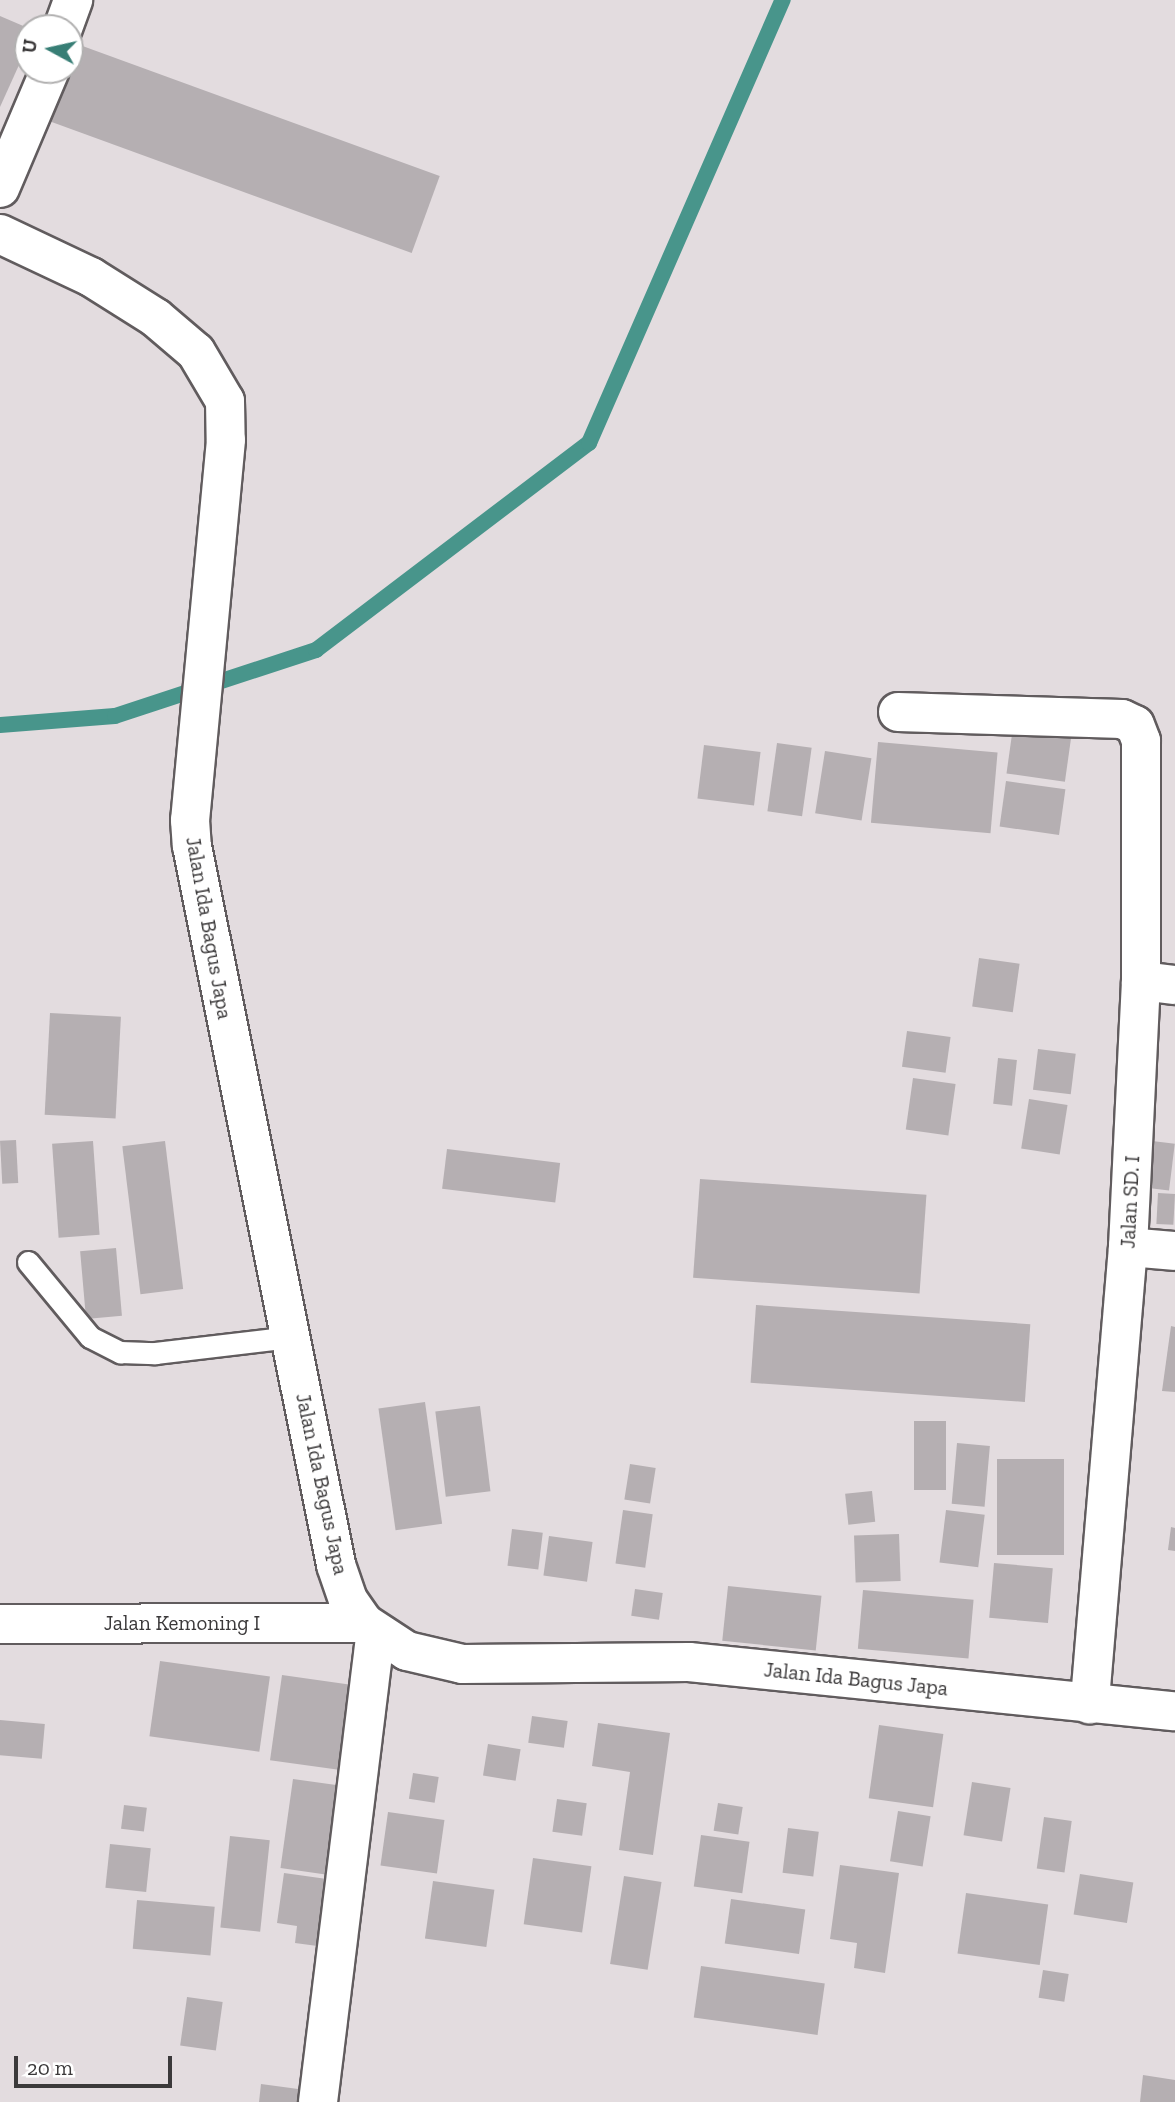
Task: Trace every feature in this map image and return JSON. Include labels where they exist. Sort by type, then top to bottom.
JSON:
[{"type":"street","points":[[0,188],[44,84]]},
{"type":"street","name":"Jalan Ida Bagus Japa","points":[[0,234],[91,277],[145,311],[185,341],[210,370],[221,388],[227,416],[190,820],[196,878],[292,1337],[336,1565],[348,1600],[370,1628],[429,1660],[462,1664],[689,1662],[1175,1711]]},
{"type":"street","name":"Jalan SD. I","points":[[898,712],[1112,718],[1135,725],[1141,740],[1158,983],[1128,1247],[1090,1704]]},
{"type":"street","points":[[1128,1247],[1175,1251]]},
{"type":"street","name":"Jalan Kemoning I","points":[[0,1624],[370,1628]]},
{"type":"street","points":[[318,2102],[370,1628]]},
{"type":"lane","points":[[28,1262],[90,1337],[120,1352],[155,1353],[292,1337]]},
{"type":"building","points":[[0,16],[14,22],[14,76],[0,107]]},
{"type":"building","points":[[84,47],[440,176],[412,253],[49,121],[62,84],[84,84]]},
{"type":"building","points":[[1014,720],[1072,728],[1065,782],[1006,773]]},
{"type":"building","points":[[878,742],[998,752],[990,833],[871,823]]},
{"type":"building","points":[[777,743],[812,748],[802,816],[767,811]]},
{"type":"building","points":[[704,745],[761,752],[754,806],[697,799]]},
{"type":"building","points":[[825,751],[871,758],[862,821],[815,813]]},
{"type":"building","points":[[1006,781],[1065,789],[1059,835],[1000,827]]},
{"type":"building","points":[[979,958],[1020,964],[1013,1012],[972,1007]]},
{"type":"building","points":[[50,1013],[121,1017],[116,1119],[45,1115]]},
{"type":"building","points":[[907,1031],[951,1037],[946,1073],[902,1067]]},
{"type":"building","points":[[1038,1049],[1076,1054],[1071,1094],[1033,1090]]},
{"type":"building","points":[[998,1058],[1017,1060],[1012,1106],[993,1104]]},
{"type":"building","points":[[913,1078],[956,1084],[948,1135],[906,1129]]},
{"type":"building","points":[[1029,1099],[1068,1105],[1060,1154],[1021,1148]]},
{"type":"building","points":[[16,1140],[18,1183],[2,1184],[0,1141]]},
{"type":"building","points":[[1144,1140],[1175,1144],[1169,1190],[1138,1187]]},
{"type":"building","points":[[93,1141],[100,1235],[59,1238],[52,1144]]},
{"type":"building","points":[[165,1141],[183,1289],[140,1294],[122,1146]]},
{"type":"building","points":[[447,1149],[560,1163],[555,1203],[442,1189]]},
{"type":"building","points":[[700,1179],[926,1195],[920,1294],[693,1278]]},
{"type":"building","points":[[1158,1193],[1175,1194],[1173,1225],[1156,1224]]},
{"type":"building","points":[[116,1248],[122,1316],[86,1319],[80,1251]]},
{"type":"building","points":[[756,1305],[1030,1324],[1025,1402],[751,1383]]},
{"type":"building","points":[[1171,1326],[1175,1327],[1175,1392],[1162,1391]]},
{"type":"building","points":[[425,1402],[442,1524],[396,1530],[378,1409]]},
{"type":"building","points":[[480,1406],[490,1491],[446,1497],[435,1411]]},
{"type":"building","points":[[914,1421],[946,1421],[946,1490],[914,1490]]},
{"type":"building","points":[[957,1443],[990,1446],[985,1507],[952,1504]]},
{"type":"building","points":[[997,1459],[1064,1459],[1064,1555],[997,1555]]},
{"type":"building","points":[[630,1464],[656,1468],[650,1504],[624,1500]]},
{"type":"building","points":[[872,1491],[875,1522],[848,1525],[845,1494]]},
{"type":"building","points":[[623,1510],[653,1514],[645,1568],[615,1563]]},
{"type":"building","points":[[946,1510],[985,1515],[978,1567],[940,1563]]},
{"type":"building","points":[[1171,1527],[1175,1528],[1175,1551],[1168,1550]]},
{"type":"building","points":[[512,1529],[543,1533],[538,1570],[507,1566]]},
{"type":"building","points":[[899,1534],[901,1581],[856,1583],[854,1536]]},
{"type":"building","points":[[549,1536],[593,1542],[587,1582],[543,1576]]},
{"type":"building","points":[[994,1563],[1053,1568],[1048,1623],[989,1618]]},
{"type":"building","points":[[728,1586],[821,1596],[816,1651],[722,1641]]},
{"type":"building","points":[[635,1589],[663,1593],[659,1620],[631,1616]]},
{"type":"building","points":[[863,1590],[974,1600],[968,1658],[858,1649]]},
{"type":"building","points":[[160,1661],[270,1676],[259,1752],[149,1736]]},
{"type":"building","points":[[282,1675],[354,1685],[342,1770],[270,1760]]},
{"type":"building","points":[[532,1716],[568,1721],[564,1748],[528,1743]]},
{"type":"building","points":[[0,1720],[45,1724],[42,1759],[0,1755]]},
{"type":"building","points":[[598,1723],[670,1733],[653,1855],[619,1850],[630,1772],[592,1766]]},
{"type":"building","points":[[879,1725],[943,1734],[933,1807],[869,1798]]},
{"type":"building","points":[[488,1744],[521,1749],[516,1781],[483,1776]]},
{"type":"building","points":[[413,1773],[439,1777],[435,1803],[409,1799]]},
{"type":"building","points":[[293,1779],[342,1786],[329,1875],[280,1868]]},
{"type":"building","points":[[972,1782],[1011,1788],[1002,1841],[964,1835]]},
{"type":"building","points":[[557,1799],[587,1803],[582,1836],[552,1832]]},
{"type":"building","points":[[718,1803],[743,1807],[738,1835],[714,1831]]},
{"type":"building","points":[[124,1805],[147,1808],[144,1832],[121,1829]]},
{"type":"building","points":[[898,1811],[931,1816],[923,1867],[890,1861]]},
{"type":"building","points":[[388,1812],[444,1820],[437,1873],[380,1865]]},
{"type":"building","points":[[1044,1817],[1072,1821],[1064,1872],[1037,1868]]},
{"type":"building","points":[[788,1828],[819,1832],[813,1876],[783,1873]]},
{"type":"building","points":[[701,1835],[750,1842],[742,1893],[694,1886]]},
{"type":"building","points":[[230,1836],[270,1840],[260,1932],[220,1927]]},
{"type":"building","points":[[110,1844],[151,1848],[146,1892],[105,1888]]},
{"type":"building","points":[[533,1858],[591,1866],[582,1933],[524,1924]]},
{"type":"building","points":[[840,1865],[899,1873],[885,1973],[854,1968],[857,1943],[830,1939]]},
{"type":"building","points":[[284,1873],[334,1880],[325,1947],[295,1943],[297,1926],[277,1923]]},
{"type":"building","points":[[1080,1874],[1133,1882],[1127,1923],[1074,1914]]},
{"type":"building","points":[[624,1876],[662,1882],[648,1970],[610,1964]]},
{"type":"building","points":[[433,1881],[494,1890],[486,1947],[425,1938]]},
{"type":"building","points":[[966,1893],[1048,1905],[1040,1965],[958,1953]]},
{"type":"building","points":[[731,1899],[805,1909],[799,1954],[725,1944]]},
{"type":"building","points":[[137,1900],[215,1907],[210,1956],[133,1949]]},
{"type":"building","points":[[701,1966],[825,1983],[818,2035],[694,2017]]},
{"type":"building","points":[[1043,1970],[1069,1974],[1064,2002],[1039,1998]]},
{"type":"building","points":[[187,1997],[223,2002],[216,2051],[180,2046]]},
{"type":"building","points":[[1143,2075],[1175,2080],[1175,2102],[1140,2102]]},
{"type":"building","points":[[261,2084],[313,2091],[311,2102],[259,2102]]},
{"type":"waterway","points":[[0,725],[115,716],[316,650],[589,443],[783,0]]}]
